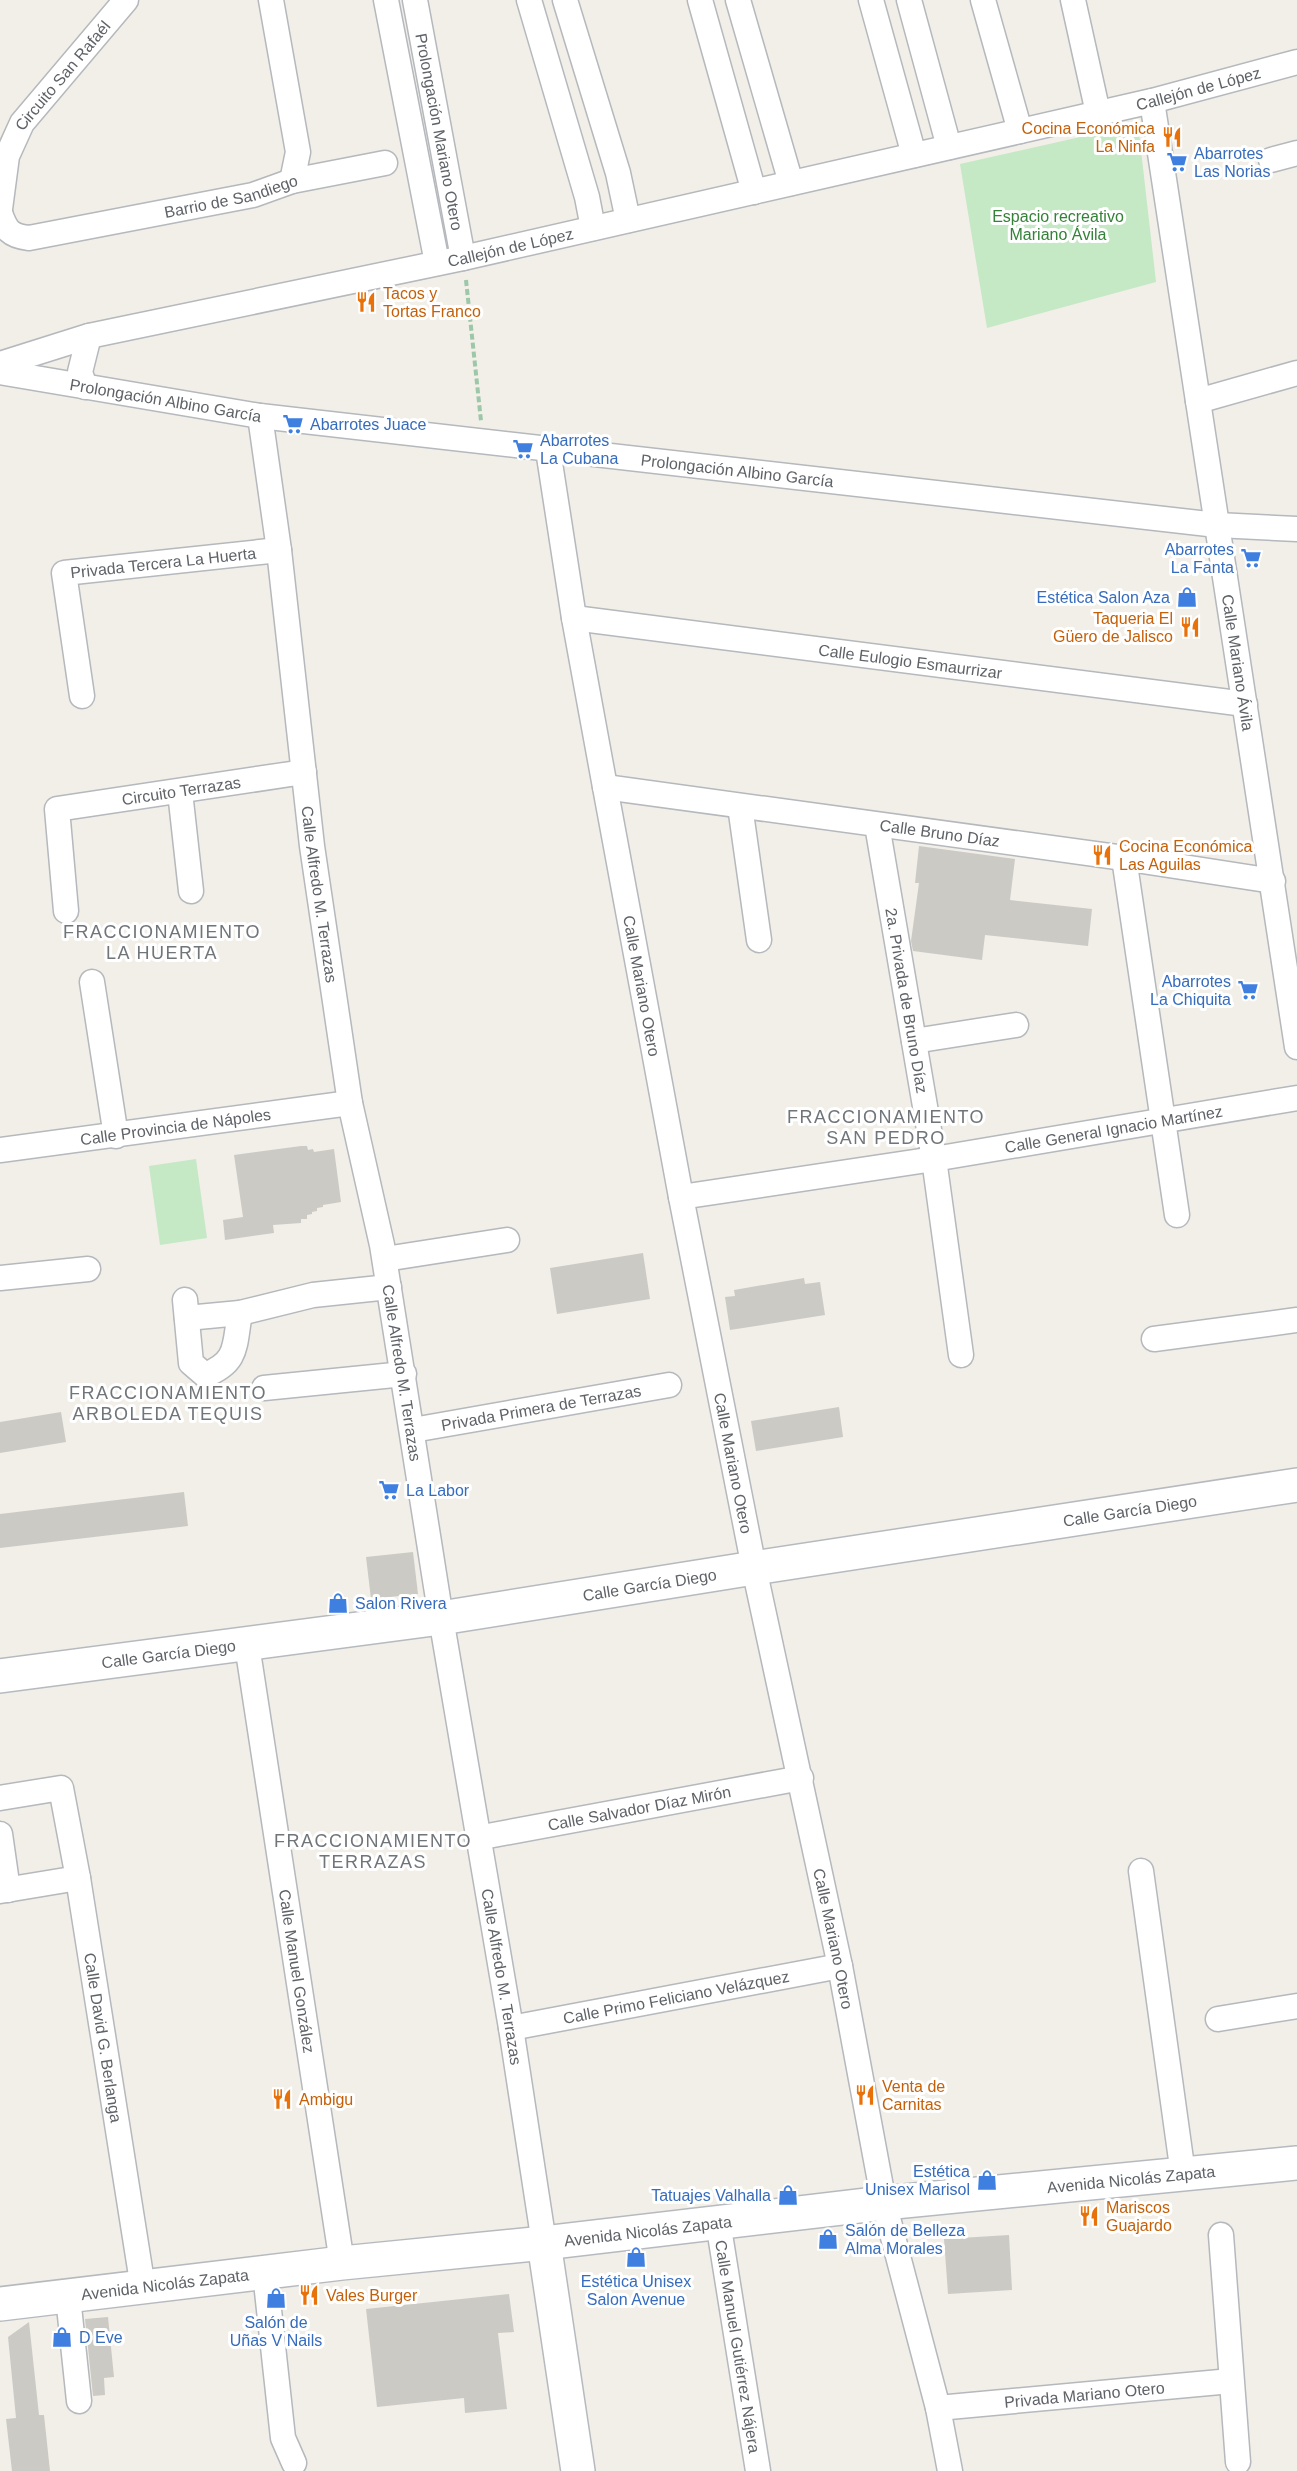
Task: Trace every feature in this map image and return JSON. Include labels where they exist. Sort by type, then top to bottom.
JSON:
[{"type":"street","name":"Circuito San Rafaél","points":[[4,155],[22,123],[126,0]]},
{"type":"street","name":"Barrio de Sandiego","points":[[4,155],[2,223],[16,237],[29,238],[253,195],[292,181],[298,152],[271,0]]},
{"type":"street","name":"Prolongación Mariano Otero","points":[[386,0],[436,263]]},
{"type":"street","name":"Prolongación Mariano Otero","points":[[415,0],[463,258]]},
{"type":"street","points":[[529,0],[593,228]]},
{"type":"street","points":[[566,0],[618,173],[627,220]]},
{"type":"street","points":[[871,0],[914,155]]},
{"type":"street","points":[[909,0],[949,147]]},
{"type":"street","points":[[983,0],[1020,131]]},
{"type":"street","points":[[1073,0],[1098,113]]},
{"type":"street","points":[[754,192],[702,8],[739,4],[790,183]]},
{"type":"street","name":"Callejón de López","points":[[0,364],[89,336],[463,258],[754,192],[1152,101],[1297,62]]},
{"type":"street","points":[[551,73],[586,63]]},
{"type":"street","name":"Calle Mariano Ávila","points":[[1152,101],[1297,1047]]},
{"type":"street","points":[[1270,160],[1297,153]]},
{"type":"street","points":[[292,181],[385,163]]},
{"type":"street","points":[[85,387],[80,372],[89,336]]},
{"type":"street","name":"Prolongación Albino García","points":[[0,372],[260,416],[1216,525],[1297,529]]},
{"type":"street","points":[[1198,401],[1297,373]]},
{"type":"street","name":"Calle Alfredo M. Terrazas","points":[[260,416],[279,550],[312,846],[350,1103],[385,1258],[441,1618],[511,2028],[578,2471]]},
{"type":"street","name":"Calle Mariano Otero","points":[[548,450],[574,618],[605,787],[681,1197],[754,1568],[840,1966],[884,2203],[938,2408],[950,2471]]},
{"type":"street","name":"Privada Tercera La Huerta","points":[[82,696],[64,573],[279,550]]},
{"type":"street","name":"Calle Eulogio Esmaurrizar","points":[[574,618],[1245,704]]},
{"type":"street","name":"Circuito Terrazas","points":[[66,911],[57,809],[304,772]]},
{"type":"street","name":"Calle Bruno Díaz","points":[[605,787],[1273,880]]},
{"type":"street","points":[[180,792],[191,891]]},
{"type":"street","points":[[740,806],[759,940]]},
{"type":"street","name":"2a. Privada de Bruno Díaz","points":[[877,825],[934,1159],[961,1355]]},
{"type":"street","points":[[1124,858],[1177,1215]]},
{"type":"street","points":[[92,982],[116,1136]]},
{"type":"street","points":[[914,1041],[1016,1025]]},
{"type":"street","name":"Calle General Ignacio Martínez","points":[[681,1197],[934,1159],[1297,1098]]},
{"type":"street","name":"Calle Provincia de Nápoles","points":[[0,1150],[350,1103]]},
{"type":"street","points":[[385,1258],[507,1240]]},
{"type":"street","points":[[0,1278],[88,1269]]},
{"type":"street","points":[[240,1313],[232,1356],[222,1368],[205,1374],[191,1363],[186,1309],[240,1313],[313,1295],[389,1287]]},
{"type":"street","points":[[1154,1339],[1297,1320]]},
{"type":"street","points":[[264,1388],[404,1374]]},
{"type":"street","name":"Privada Primera de Terrazas","points":[[413,1430],[669,1385]]},
{"type":"street","name":"Calle García Diego","points":[[0,1676],[441,1618],[1297,1485]]},
{"type":"street","name":"Calle Manuel González","points":[[247,1645],[342,2263]]},
{"type":"street","name":"Calle Salvador Díaz Mirón","points":[[477,1838],[801,1778]]},
{"type":"street","name":"Calle David G. Berlanga","points":[[0,1798],[61,1788],[78,1878],[143,2288]]},
{"type":"street","points":[[0,1834],[4,1890],[78,1878]]},
{"type":"street","points":[[1141,1871],[1183,2174]]},
{"type":"street","name":"Calle Primo Feliciano Velázquez","points":[[511,2028],[840,1966]]},
{"type":"street","points":[[1218,2019],[1297,2006]]},
{"type":"street","name":"Avenida Nicolás Zapata","points":[[0,2304],[342,2263],[544,2244],[884,2203],[1297,2163]]},
{"type":"street","name":"Calle Manuel Gutiérrez Nájera","points":[[718,2222],[758,2471]]},
{"type":"street","points":[[1221,2235],[1238,2462]]},
{"type":"street","points":[[265,2272],[283,2438],[294,2463]]},
{"type":"street","points":[[69,2297],[79,2401]]},
{"type":"street","name":"Privada Mariano Otero","points":[[938,2408],[1231,2381]]},
{"type":"path","points":[[463,258],[483,442]]},
{"type":"green space","name":"Espacio recreativo Mariano Ávila","points":[[1138,124],[1156,282],[987,328],[960,164]]},
{"type":"green space","points":[[196,1159],[207,1238],[160,1245],[149,1166]]},
{"type":"building","points":[[919,846],[1015,859],[1010,900],[1092,909],[1088,946],[985,935],[982,960],[913,951],[911,941],[919,883],[915,883]]},
{"type":"building","points":[[307,1146],[308,1150],[313,1149],[314,1152],[334,1149],[341,1202],[317,1208],[317,1211],[307,1215],[307,1219],[301,1219],[301,1223],[273,1225],[274,1233],[225,1240],[223,1220],[243,1217],[234,1155]]},
{"type":"building","points":[[643,1253],[650,1299],[557,1314],[550,1268]]},
{"type":"building","points":[[804,1278],[805,1284],[820,1282],[825,1315],[730,1330],[725,1297],[735,1296],[734,1290]]},
{"type":"building","points":[[839,1407],[843,1437],[756,1451],[751,1421]]},
{"type":"building","points":[[61,1412],[66,1442],[0,1453],[0,1422]]},
{"type":"building","points":[[184,1492],[188,1526],[0,1548],[0,1514]]},
{"type":"building","points":[[413,1552],[418,1594],[371,1599],[366,1557]]},
{"type":"building","points":[[1009,2235],[1012,2290],[948,2294],[944,2239]]},
{"type":"building","points":[[509,2294],[514,2332],[498,2333],[507,2409],[465,2413],[464,2398],[377,2407],[366,2309]]},
{"type":"building","points":[[108,2317],[114,2377],[104,2378],[105,2395],[93,2396],[85,2319]]},
{"type":"building","points":[[29,2322],[39,2415],[44,2415],[50,2471],[12,2471],[6,2419],[16,2418],[8,2337]]},
{"type":"place","name":"Cocina Económica La Ninfa","points":[[1172,137]]},
{"type":"place","name":"Abarrotes Las Norias","points":[[1177,162]]},
{"type":"place","name":"Tacos y Tortas Franco","points":[[366,302]]},
{"type":"place","name":"Abarrotes Juace","points":[[293,424]]},
{"type":"place","name":"Abarrotes La Cubana","points":[[523,449]]},
{"type":"place","name":"Abarrotes La Fanta","points":[[1251,558]]},
{"type":"place","name":"Estética Salon Aza","points":[[1187,597]]},
{"type":"place","name":"Taqueria El Güero de Jalisco","points":[[1190,627]]},
{"type":"place","name":"Cocina Económica Las Aguilas","points":[[1102,855]]},
{"type":"place","name":"Abarrotes La Chiquita","points":[[1248,990]]},
{"type":"place","name":"La Labor","points":[[389,1490]]},
{"type":"place","name":"Salon Rivera","points":[[338,1603]]},
{"type":"place","name":"Venta de Carnitas","points":[[865,2095]]},
{"type":"place","name":"Ambigu","points":[[282,2099]]},
{"type":"place","name":"Estética Unisex Marisol","points":[[987,2180]]},
{"type":"place","name":"Tatuajes Valhalla","points":[[788,2195]]},
{"type":"place","name":"Mariscos Guajardo","points":[[1089,2216]]},
{"type":"place","name":"Salón de Belleza Alma Morales","points":[[828,2239]]},
{"type":"place","name":"Estética Unisex Salon Avenue","points":[[636,2257]]},
{"type":"place","name":"Vales Burger","points":[[309,2295]]},
{"type":"place","name":"Salón de Uñas V Nails","points":[[276,2298]]},
{"type":"place","name":"D Eve","points":[[62,2337]]},
{"type":"district","name":"FRACCIONAMIENTO LA HUERTA","points":[[162,942]]},
{"type":"district","name":"FRACCIONAMIENTO SAN PEDRO","points":[[886,1127]]},
{"type":"district","name":"FRACCIONAMIENTO ARBOLEDA TEQUIS","points":[[168,1403]]},
{"type":"district","name":"FRACCIONAMIENTO TERRAZAS","points":[[373,1851]]}]
